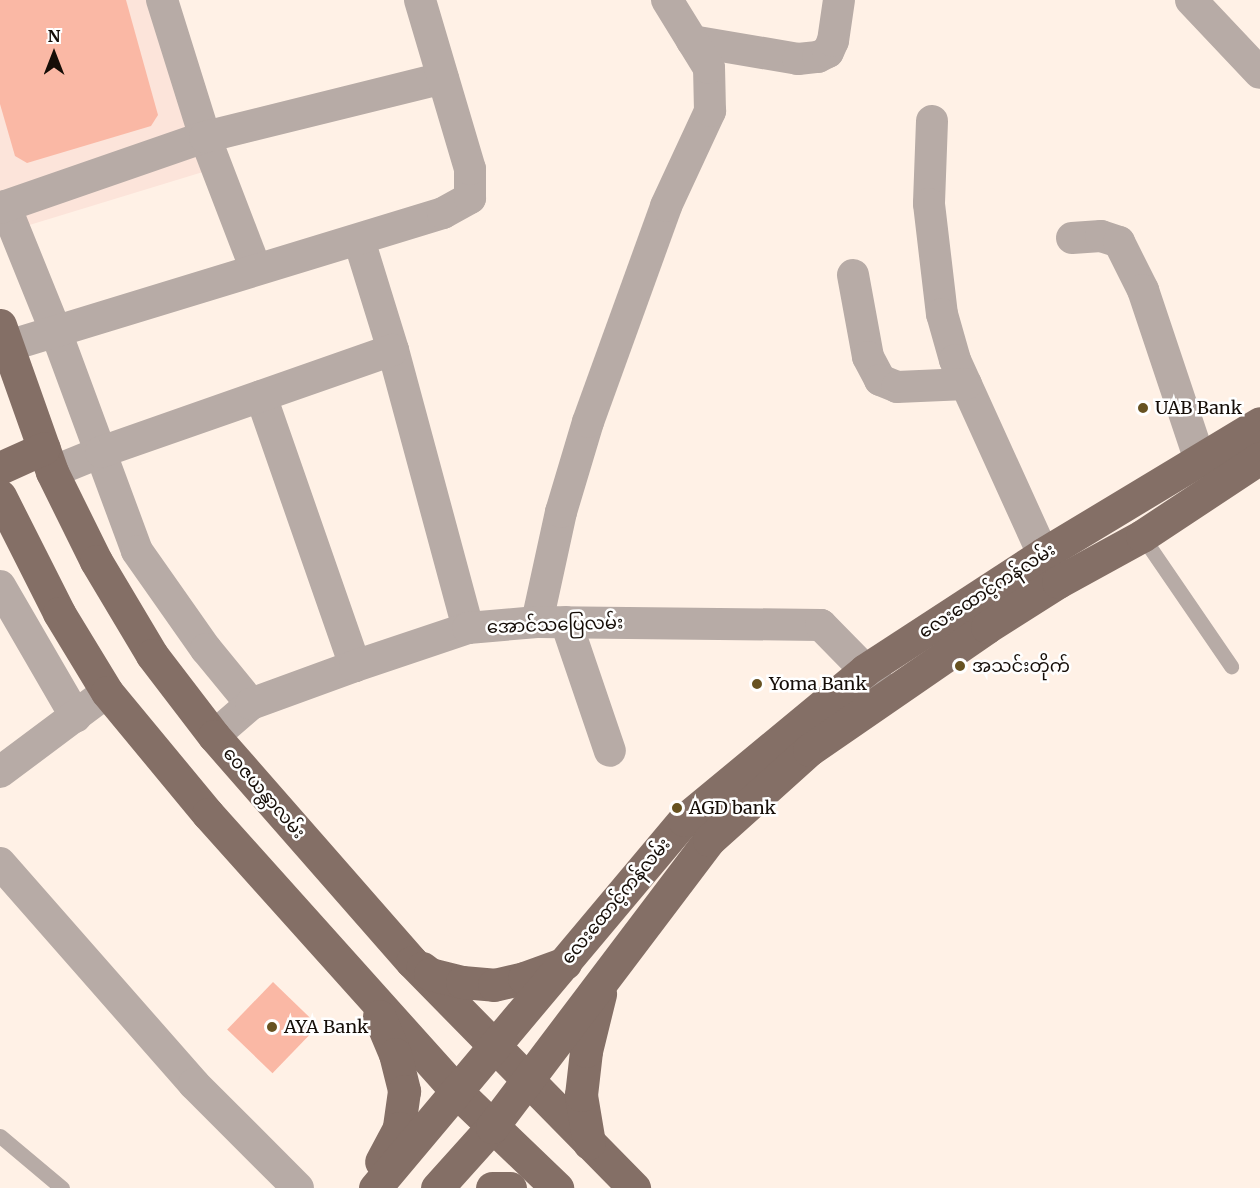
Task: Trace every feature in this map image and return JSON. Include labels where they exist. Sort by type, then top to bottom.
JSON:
[{"type":"main road","name":"ဝေဇယန္တာလမ်း","points":[[4,335],[48,460],[96,561],[152,655],[214,736],[412,962],[634,1188]]},
{"type":"main road","name":"လေးထောင့်ကန်လမ်း","points":[[375,1188],[684,820],[865,670],[1043,554],[1260,423]]},
{"type":"main road","name":"လေးထောင့်ကန်လမ်း","points":[[437,1188],[492,1127],[709,840],[809,750],[888,693],[1041,593],[1142,536],[1260,458]]},
{"type":"main road","points":[[0,468],[48,460]]},
{"type":"main road","points":[[0,496],[59,613],[107,692],[208,814],[457,1092],[557,1188]]},
{"type":"main road","points":[[1121,508],[1142,536]]},
{"type":"main road","points":[[412,962],[430,974],[462,982],[494,985],[524,978],[566,962]]},
{"type":"main road","points":[[589,1143],[581,1095],[586,1051],[602,983]]},
{"type":"main road","points":[[368,1188],[399,1128],[404,1091],[395,1054],[370,995]]},
{"type":"main road","points":[[492,1188],[510,1188]]},
{"type":"street","points":[[162,0],[205,137],[256,270]]},
{"type":"street","points":[[4,335],[56,332],[443,213],[470,198],[470,169],[420,0]]},
{"type":"street","points":[[610,751],[552,622],[561,512],[588,422],[666,206],[710,111],[709,68],[667,0]]},
{"type":"street","points":[[692,41],[798,59],[818,57],[828,52],[833,41],[839,0]]},
{"type":"street","points":[[1191,0],[1260,73]]},
{"type":"street","points":[[251,704],[206,649],[137,551],[56,332],[3,207],[205,137],[444,78]]},
{"type":"street","points":[[932,122],[929,204],[942,314],[955,360],[1043,554]]},
{"type":"street","points":[[1072,238],[1101,236],[1119,242],[1143,290],[1200,460]]},
{"type":"street","points":[[359,240],[393,350],[468,628]]},
{"type":"street","points":[[853,275],[868,357],[880,380],[897,387],[966,384]]},
{"type":"street","points":[[48,460],[101,452],[393,350]]},
{"type":"street","points":[[261,396],[355,666]]},
{"type":"street","points":[[0,586],[76,717]]},
{"type":"street","name":"အောင်သပြေလမ်း","points":[[214,736],[251,704],[355,666],[468,628],[552,622],[821,625],[888,693]]},
{"type":"street","points":[[0,772],[107,692]]},
{"type":"street","points":[[0,863],[194,1084],[298,1188]]},
{"type":"lane","points":[[1142,536],[1231,666]]},
{"type":"lane","points":[[0,1136],[62,1188]]},
{"type":"shaded area","points":[[0,0],[177,0],[229,164],[0,234]]},
{"type":"building","points":[[0,0],[126,0],[158,115],[151,126],[27,163],[15,156],[0,104]]},
{"type":"building","name":"AYA Bank","points":[[273,982],[318,1026],[272,1073],[227,1029]]},
{"type":"place","name":"UAB Bank","points":[[1143,408]]},
{"type":"place","name":"အသင်းတိုက်","points":[[960,666]]},
{"type":"place","name":"Yoma Bank","points":[[757,684]]},
{"type":"place","name":"AGD bank","points":[[677,808]]},
{"type":"place","name":"AYA Bank","points":[[272,1027]]}]
